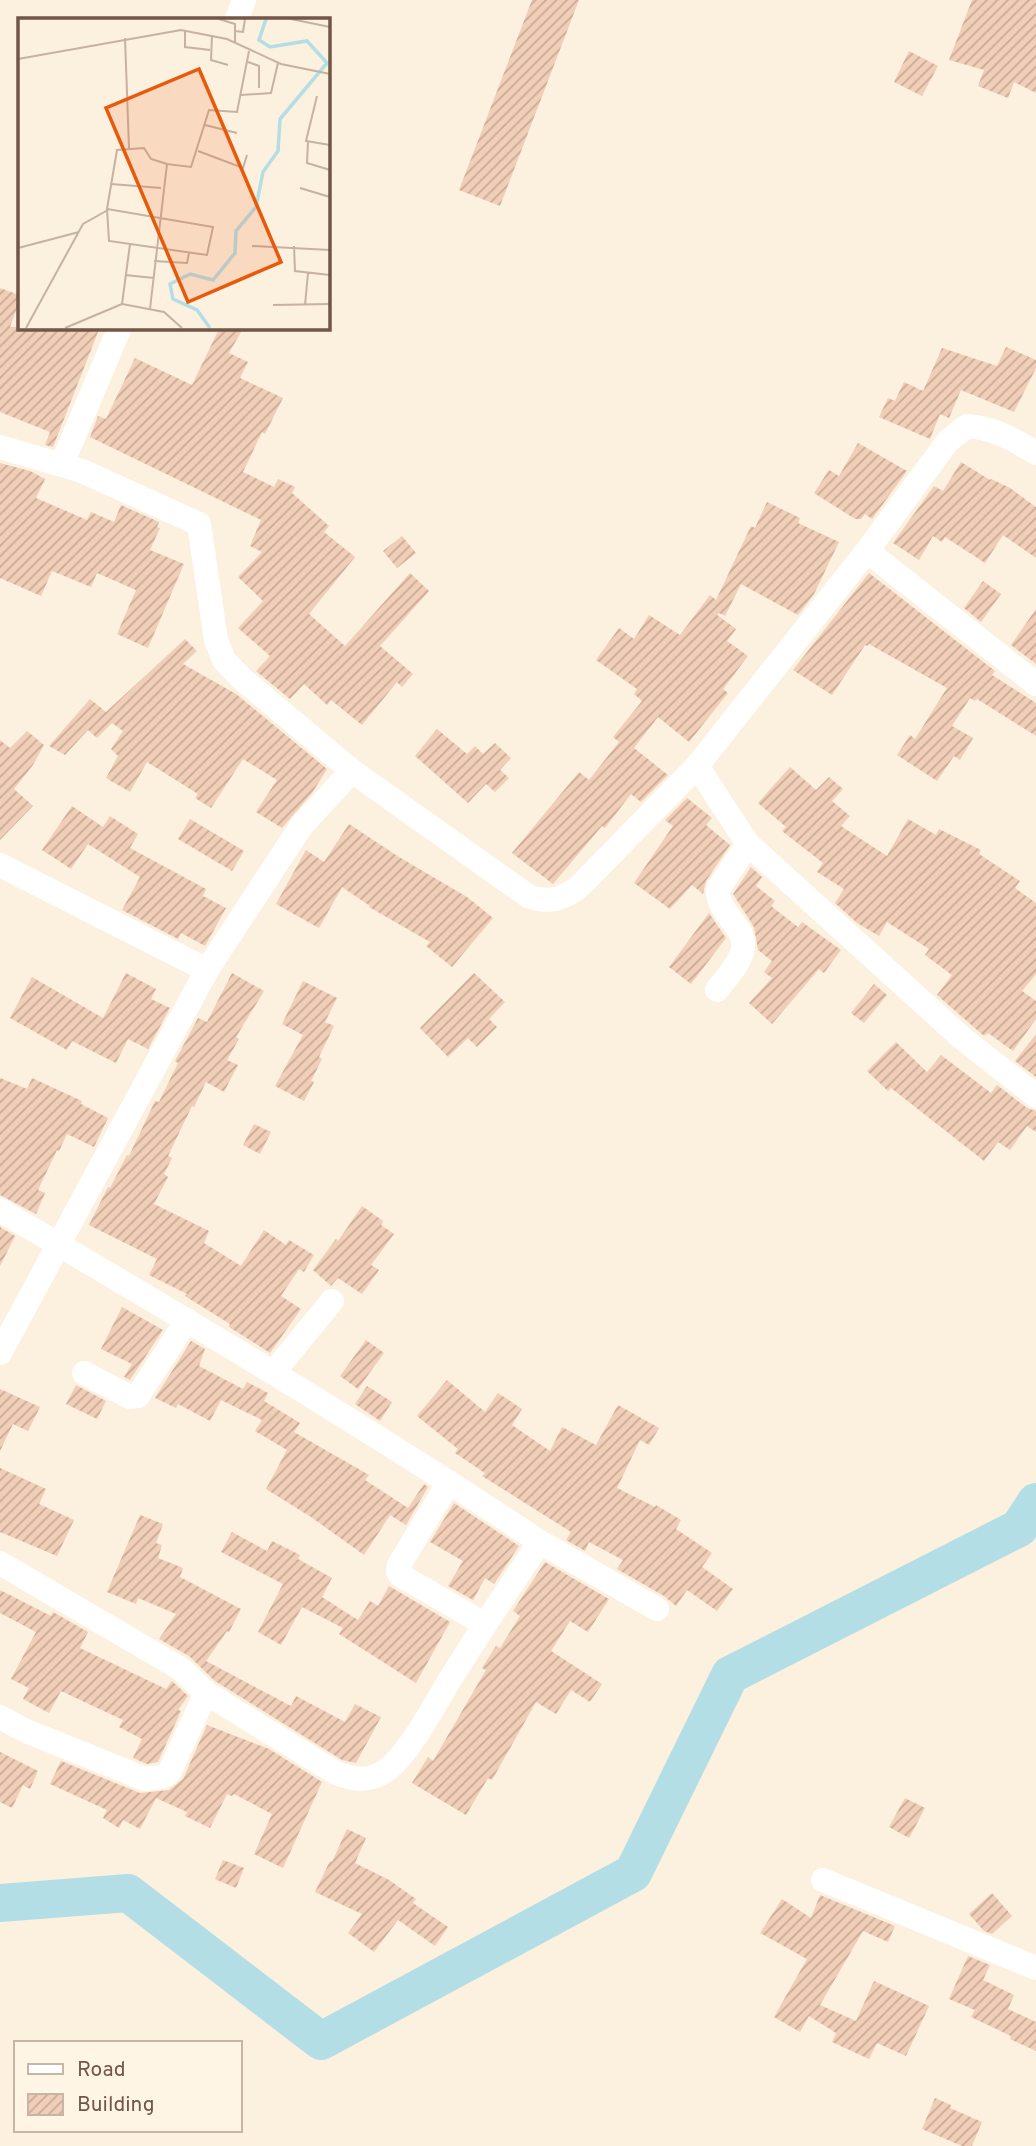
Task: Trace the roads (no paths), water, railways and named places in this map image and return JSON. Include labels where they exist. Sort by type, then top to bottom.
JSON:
[{"type":"street","points":[[237,18],[244,0]]},
{"type":"street","points":[[62,464],[119,329]]},
{"type":"street","points":[[0,447],[62,464],[199,524],[216,640],[224,660],[241,678],[352,771],[512,887],[527,897],[541,901],[568,896],[581,885],[697,766],[867,551],[948,441],[967,426],[984,428],[1003,433],[1036,453]]},
{"type":"street","points":[[867,551],[1036,684]]},
{"type":"street","points":[[697,766],[748,844],[962,1038],[1036,1096]]},
{"type":"street","points":[[0,1353],[207,970],[302,825],[352,771]]},
{"type":"street","points":[[717,990],[739,959],[743,948],[742,934],[723,909],[718,889],[748,844]]},
{"type":"street","points":[[0,865],[207,970]]},
{"type":"street","points":[[0,1210],[187,1320],[449,1482],[540,1542],[657,1609]]},
{"type":"street","points":[[273,1373],[332,1301]]},
{"type":"street","points":[[84,1373],[130,1397],[135,1397],[141,1392],[187,1320]]},
{"type":"street","points":[[449,1482],[399,1565],[398,1572],[484,1624]]},
{"type":"street","points":[[0,1563],[181,1669],[206,1693],[336,1773],[353,1780],[367,1779],[386,1770],[411,1742],[484,1624],[540,1542]]},
{"type":"street","points":[[0,1717],[26,1731],[145,1779],[162,1777],[169,1773],[206,1693]]},
{"type":"street","points":[[823,1880],[1036,1968]]},
{"type":"waterway","points":[[0,1903],[128,1893],[321,2041],[633,1873],[730,1675],[1019,1528],[1036,1502]]}]
